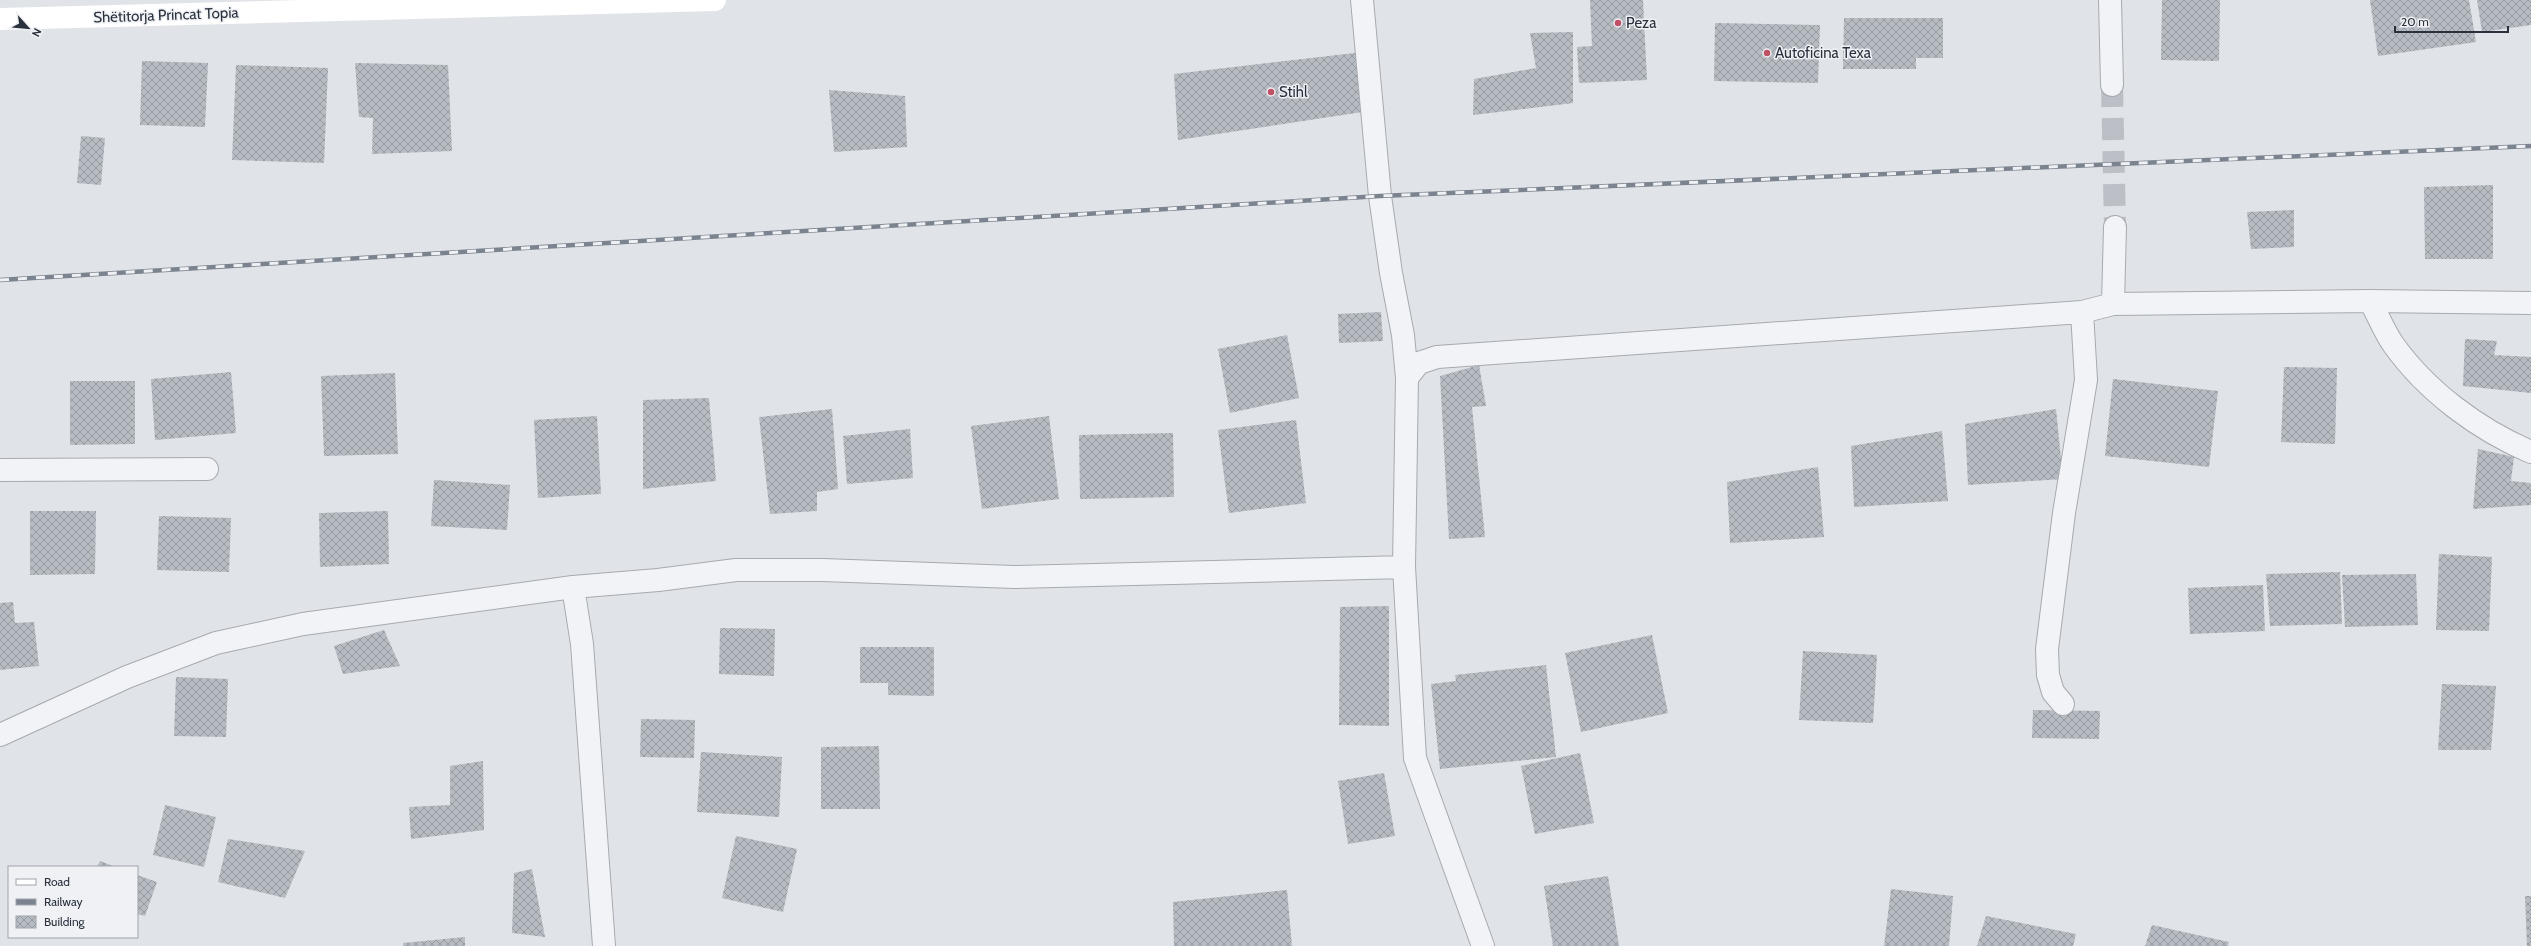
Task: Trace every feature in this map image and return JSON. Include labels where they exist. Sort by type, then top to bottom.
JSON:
[{"type":"main road","name":"Shëtitorja Princat Topia","points":[[0,19],[715,0]]},
{"type":"street","points":[[1362,0],[1380,196],[1391,273],[1403,335],[1407,378],[1404,567],[1415,758],[1483,946]]},
{"type":"street","points":[[2110,0],[2112,85]]},
{"type":"street","points":[[2113,304],[2115,227]]},
{"type":"street","points":[[1407,378],[1419,363],[1437,357],[2082,312],[2113,304],[2370,301],[2531,303]]},
{"type":"street","points":[[2370,301],[2393,344],[2429,384],[2470,421],[2531,452]]},
{"type":"street","points":[[2063,704],[2053,692],[2048,675],[2047,649],[2064,513],[2086,380],[2082,312]]},
{"type":"street","points":[[1403,335],[1419,348],[1437,357]]},
{"type":"street","points":[[0,470],[207,469]]},
{"type":"street","points":[[0,734],[127,677],[216,643],[303,624],[573,587],[658,580],[736,570],[823,570],[1014,577],[1404,567]]},
{"type":"street","points":[[573,587],[582,644],[604,946]]},
{"type":"building","name":"Peza","points":[[1590,0],[1643,0],[1647,80],[1579,83],[1577,47],[1592,46]]},
{"type":"building","points":[[2162,0],[2220,0],[2219,61],[2161,60]]},
{"type":"building","points":[[2370,0],[2469,0],[2476,42],[2378,56]]},
{"type":"building","points":[[2477,0],[2531,0],[2531,25],[2482,32]]},
{"type":"building","points":[[1844,18],[1943,18],[1943,58],[1916,58],[1916,69],[1843,69]]},
{"type":"building","name":"Autoficina Texa","points":[[1715,23],[1820,25],[1818,83],[1714,81]]},
{"type":"building","points":[[1573,32],[1573,103],[1473,115],[1474,79],[1536,68],[1530,33]]},
{"type":"building","name":"Stihl","points":[[1363,52],[1369,111],[1178,140],[1174,74]]},
{"type":"building","points":[[142,61],[208,63],[205,127],[140,125]]},
{"type":"building","points":[[355,63],[448,65],[452,151],[372,154],[373,118],[359,117]]},
{"type":"building","points":[[236,65],[328,68],[324,163],[232,160]]},
{"type":"building","points":[[829,90],[905,96],[907,147],[834,152]]},
{"type":"building","points":[[81,136],[105,138],[101,185],[77,183]]},
{"type":"building","points":[[2493,185],[2493,259],[2425,259],[2424,187]]},
{"type":"building","points":[[2294,210],[2294,247],[2251,249],[2247,212]]},
{"type":"building","points":[[1381,312],[1383,341],[1339,343],[1338,314]]},
{"type":"building","points":[[1287,335],[1299,398],[1230,413],[1218,349]]},
{"type":"building","points":[[2465,339],[2497,341],[2494,355],[2531,357],[2531,393],[2463,386]]},
{"type":"building","points":[[1479,365],[1486,406],[1472,407],[1485,537],[1449,539],[1440,376]]},
{"type":"building","points":[[2284,367],[2337,368],[2335,444],[2281,442]]},
{"type":"building","points":[[231,372],[236,433],[155,440],[151,379]]},
{"type":"building","points":[[395,373],[398,454],[324,456],[321,376]]},
{"type":"building","points":[[2113,379],[2218,391],[2209,467],[2105,456]]},
{"type":"building","points":[[70,381],[135,381],[135,444],[70,445]]},
{"type":"building","points":[[709,398],[716,481],[643,489],[643,400]]},
{"type":"building","points":[[832,409],[838,489],[817,492],[817,511],[770,514],[759,417]]},
{"type":"building","points":[[2056,409],[2063,479],[1968,485],[1965,424]]},
{"type":"building","points":[[597,416],[601,494],[538,498],[534,420]]},
{"type":"building","points":[[1049,416],[1059,499],[982,509],[971,426]]},
{"type":"building","points":[[1296,420],[1306,503],[1229,513],[1218,430]]},
{"type":"building","points":[[910,429],[913,478],[847,484],[843,436]]},
{"type":"building","points":[[1942,431],[1948,501],[1854,507],[1851,446]]},
{"type":"building","points":[[1173,433],[1174,497],[1080,499],[1079,435]]},
{"type":"building","points":[[2478,449],[2514,457],[2511,481],[2531,483],[2531,505],[2473,509]]},
{"type":"building","points":[[1818,467],[1824,537],[1730,543],[1727,482]]},
{"type":"building","points":[[434,480],[510,485],[507,530],[431,526]]},
{"type":"building","points":[[30,511],[96,511],[95,574],[30,575]]},
{"type":"building","points":[[388,511],[389,564],[320,567],[319,513]]},
{"type":"building","points":[[159,516],[231,518],[229,572],[157,570]]},
{"type":"building","points":[[2439,554],[2492,557],[2489,631],[2436,630]]},
{"type":"building","points":[[2340,572],[2342,624],[2270,626],[2266,574]]},
{"type":"building","points":[[2416,574],[2418,625],[2345,627],[2342,575]]},
{"type":"building","points":[[2263,585],[2265,631],[2190,634],[2188,588]]},
{"type":"building","points":[[13,602],[15,623],[34,622],[39,666],[0,670],[0,603]]},
{"type":"building","points":[[1389,606],[1389,726],[1339,725],[1340,607]]},
{"type":"building","points":[[720,628],[775,629],[774,676],[719,674]]},
{"type":"building","points":[[384,630],[400,666],[343,674],[334,646]]},
{"type":"building","points":[[1652,635],[1668,713],[1581,732],[1565,653]]},
{"type":"building","points":[[860,647],[934,647],[934,696],[888,695],[888,683],[860,683]]},
{"type":"building","points":[[1803,651],[1877,655],[1873,723],[1799,720]]},
{"type":"building","points":[[1546,665],[1556,757],[1440,769],[1431,684],[1456,681],[1455,675]]},
{"type":"building","points":[[176,677],[228,679],[226,737],[174,736]]},
{"type":"building","points":[[2442,684],[2496,686],[2491,750],[2438,750]]},
{"type":"building","points":[[2033,710],[2100,711],[2099,739],[2032,738]]},
{"type":"building","points":[[641,719],[695,720],[694,758],[640,757]]},
{"type":"building","points":[[879,746],[880,809],[821,809],[821,747]]},
{"type":"building","points":[[701,752],[782,757],[779,817],[697,812]]},
{"type":"building","points":[[1580,753],[1594,823],[1535,834],[1521,766]]},
{"type":"building","points":[[483,761],[484,830],[411,839],[409,807],[450,805],[450,766]]},
{"type":"building","points":[[1384,773],[1395,836],[1348,844],[1338,781]]},
{"type":"building","points":[[165,805],[216,817],[204,867],[153,855]]},
{"type":"building","points":[[736,836],[797,849],[783,912],[722,898]]},
{"type":"building","points":[[228,839],[305,851],[285,898],[218,882]]},
{"type":"building","points":[[100,861],[113,866],[98,866]]},
{"type":"building","points":[[532,869],[545,937],[512,933],[514,873]]},
{"type":"building","points":[[138,875],[157,882],[145,916],[138,914]]},
{"type":"building","points":[[1608,876],[1619,946],[1553,946],[1544,886]]},
{"type":"building","points":[[1891,889],[1953,896],[1949,946],[1884,946]]},
{"type":"building","points":[[1287,890],[1292,946],[1174,946],[1173,902]]},
{"type":"building","points":[[2525,896],[2531,896],[2531,946],[2527,946]]},
{"type":"building","points":[[1986,916],[2076,934],[2073,946],[1977,946]]},
{"type":"building","points":[[2152,925],[2229,942],[2228,946],[2145,946]]},
{"type":"building","points":[[465,937],[465,946],[403,946],[403,943]]},
{"type":"tunnel","points":[[2112,85],[2115,227]]},
{"type":"railway","points":[[0,280],[1380,196],[2531,146]]},
{"type":"place","name":"Peza","points":[[1618,23]]},
{"type":"place","name":"Autoficina Texa","points":[[1767,53]]},
{"type":"place","name":"Stihl","points":[[1271,92]]}]
